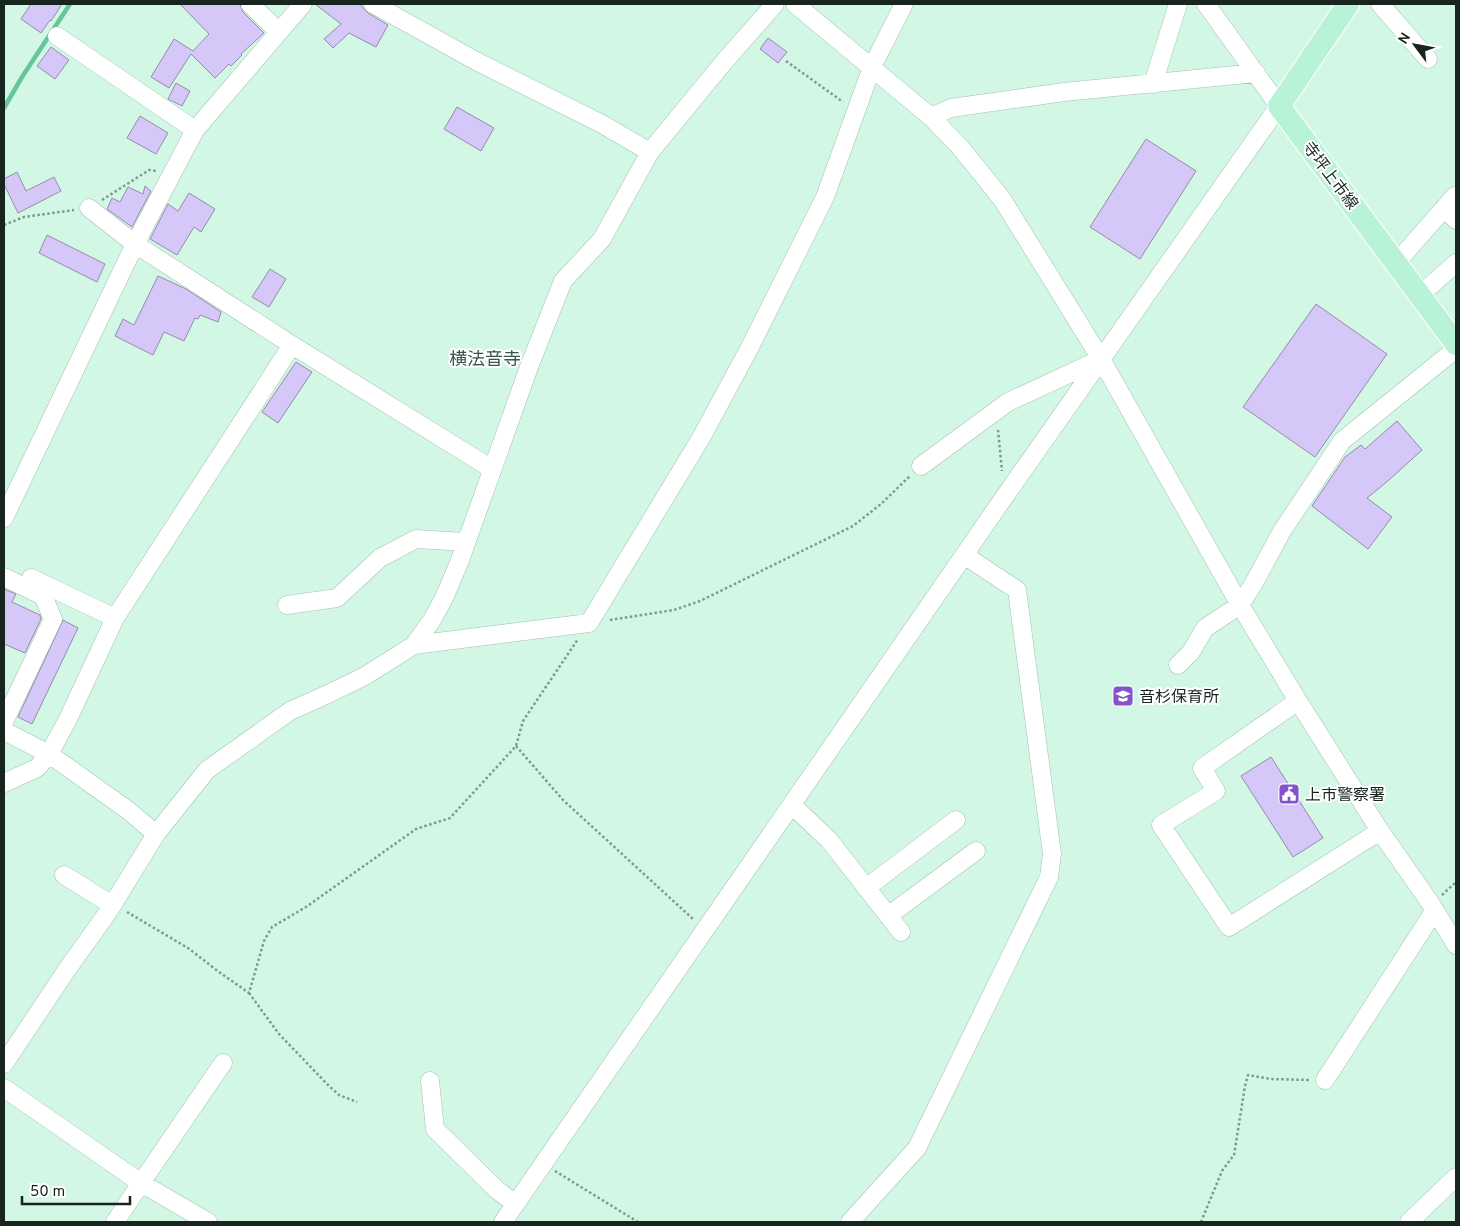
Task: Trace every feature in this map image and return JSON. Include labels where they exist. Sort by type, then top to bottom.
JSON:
[{"type":"main road","points":[[1280,106],[1348,4]]},
{"type":"main road","name":"寺坪上市線","points":[[1280,106],[1456,344]]},
{"type":"street","points":[[250,4],[279,32]]},
{"type":"street","points":[[4,518],[135,244],[195,130],[303,4]]},
{"type":"street","points":[[374,4],[476,61],[602,124],[650,152]]},
{"type":"street","points":[[4,1064],[112,905],[156,834],[207,770],[290,710],[365,676],[414,645],[432,620],[445,596],[529,367],[563,281],[602,239],[650,152],[723,63],[775,4]]},
{"type":"street","points":[[795,4],[931,118],[960,146],[1002,199],[1101,359],[1240,605],[1298,701],[1380,832],[1435,910],[1456,945]]},
{"type":"street","points":[[414,645],[589,623],[701,438],[750,347],[825,196],[872,67],[904,4]]},
{"type":"street","points":[[1153,84],[1178,4]]},
{"type":"street","points":[[503,1222],[1004,496],[1280,106],[1206,4]]},
{"type":"street","points":[[1380,4],[1428,59]]},
{"type":"street","points":[[57,36],[195,130]]},
{"type":"street","points":[[931,118],[951,108],[1064,92],[1256,74]]},
{"type":"street","points":[[89,208],[135,244],[292,345],[492,469]]},
{"type":"street","points":[[1396,263],[1452,208]]},
{"type":"street","points":[[1420,295],[1456,263]]},
{"type":"street","points":[[4,783],[37,768],[50,754],[115,618],[292,345]]},
{"type":"street","points":[[1178,665],[1191,652],[1205,628],[1240,605],[1282,531],[1342,441],[1456,349]]},
{"type":"street","points":[[921,466],[1008,402],[1101,359]]},
{"type":"street","points":[[287,605],[337,598],[380,558],[416,539],[466,542]]},
{"type":"street","points":[[854,1221],[917,1148],[1048,877],[1051,861],[1052,854],[1017,590],[964,555]]},
{"type":"street","points":[[4,565],[115,618]]},
{"type":"street","points":[[4,577],[43,596],[53,619],[4,722]]},
{"type":"street","points":[[1298,701],[1202,768],[1216,791],[1161,825],[1229,927],[1380,832]]},
{"type":"street","points":[[4,730],[50,754],[129,811],[156,834]]},
{"type":"street","points":[[792,805],[829,840],[901,932]]},
{"type":"street","points":[[866,888],[956,820]]},
{"type":"street","points":[[888,916],[976,851]]},
{"type":"street","points":[[64,875],[112,905]]},
{"type":"street","points":[[1325,1080],[1435,910]]},
{"type":"street","points":[[115,1222],[223,1063]]},
{"type":"street","points":[[430,1081],[435,1129],[497,1190],[516,1204]]},
{"type":"street","points":[[4,1088],[141,1183],[208,1222]]},
{"type":"street","points":[[1409,1222],[1456,1177]]},
{"type":"path","points":[[786,61],[856,112]]},
{"type":"path","points":[[996,411],[1004,496]]},
{"type":"path","points":[[249,993],[264,941],[272,927],[306,907],[416,829],[450,818],[516,746],[523,721],[589,623],[674,610],[700,601],[853,526],[921,466]]},
{"type":"path","points":[[516,746],[563,800],[706,930]]},
{"type":"path","points":[[112,905],[188,948],[249,993],[279,1034],[329,1086],[339,1095],[357,1102]]},
{"type":"path","points":[[1201,1222],[1222,1171],[1234,1155],[1248,1075],[1271,1079],[1325,1080]]},
{"type":"path","points":[[544,1164],[638,1222]]},
{"type":"building","points":[[31,4],[62,4],[41,33],[21,19]]},
{"type":"building","points":[[180,4],[240,4],[243,12],[264,33],[231,66],[229,64],[215,78],[191,54],[169,88],[151,77],[174,39],[193,51],[209,34]]},
{"type":"building","points":[[315,4],[360,4],[368,13],[388,25],[376,47],[349,33],[333,48],[324,39],[341,24]]},
{"type":"building","points":[[768,38],[787,52],[778,63],[760,49]]},
{"type":"building","points":[[51,47],[69,60],[55,79],[37,66]]},
{"type":"building","points":[[176,83],[190,91],[182,106],[168,99]]},
{"type":"building","points":[[457,107],[494,128],[481,151],[444,129]]},
{"type":"building","points":[[140,116],[168,133],[156,154],[127,138]]},
{"type":"building","points":[[1146,139],[1196,171],[1140,259],[1090,227]]},
{"type":"building","points":[[17,172],[26,191],[54,177],[61,191],[18,213],[4,184],[4,179]]},
{"type":"building","points":[[145,186],[151,191],[132,227],[107,209],[112,198],[120,202],[128,187],[143,194]]},
{"type":"building","points":[[189,193],[215,209],[201,232],[194,227],[177,255],[150,239],[168,204],[178,211]]},
{"type":"building","points":[[47,235],[105,264],[97,282],[39,253]]},
{"type":"building","points":[[270,269],[286,279],[269,307],[252,297]]},
{"type":"building","points":[[158,276],[186,289],[221,312],[218,322],[200,315],[198,319],[195,318],[184,341],[164,332],[153,355],[115,336],[123,319],[134,325]]},
{"type":"building","points":[[1316,304],[1387,354],[1315,457],[1243,407]]},
{"type":"building","points":[[296,362],[312,372],[278,423],[262,412]]},
{"type":"building","points":[[1397,421],[1422,450],[1367,498],[1392,517],[1368,549],[1312,506],[1345,457],[1361,445],[1365,449]]},
{"type":"building","points":[[4,589],[16,594],[12,602],[40,615],[41,619],[25,653],[4,644]]},
{"type":"building","points":[[63,620],[78,628],[32,724],[18,717]]},
{"type":"building","points":[[1271,757],[1323,838],[1293,857],[1241,776]]},
{"type":"waterway","points":[[4,108],[70,4]]},
{"type":"place","name":"音杉保育所","points":[[1123,696]]},
{"type":"place","name":"上市警察署","points":[[1289,794]]},
{"type":"district","name":"横法音寺","points":[[485,359]]}]
